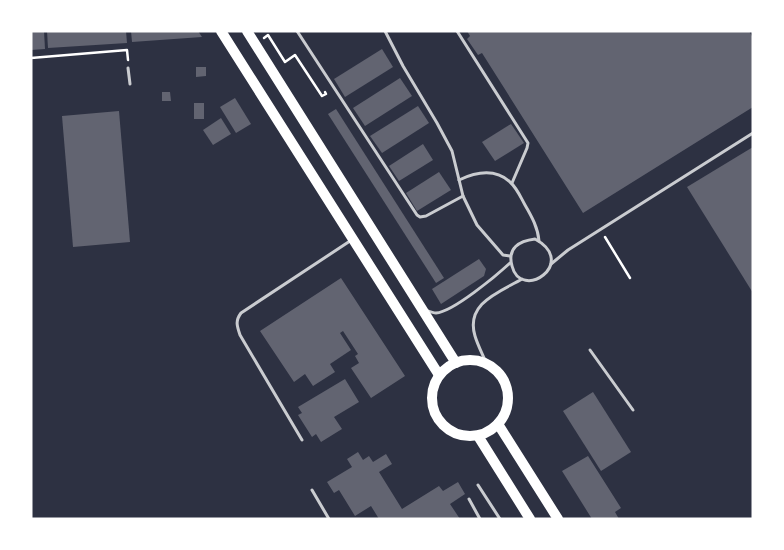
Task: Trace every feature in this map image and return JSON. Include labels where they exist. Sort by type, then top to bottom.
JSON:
[{"type":"main road","points":[[221,31],[439,375]]},
{"type":"main road","points":[[246,31],[456,363]]},
{"type":"main road","points":[[466,360],[477,361],[487,365],[500,375],[506,386],[508,397],[504,416],[489,431],[478,436],[455,434],[445,428],[437,419],[432,408],[431,397],[439,375],[456,363],[466,360]]},
{"type":"main road","points":[[498,424],[558,519]]},
{"type":"main road","points":[[478,436],[530,519]]},
{"type":"lane","points":[[297,31],[416,215],[420,217],[426,216],[464,196]]},
{"type":"lane","points":[[385,31],[402,66],[452,151],[464,196],[477,225],[503,255],[510,256]]},
{"type":"lane","points":[[457,31],[528,143],[512,183]]},
{"type":"lane","points":[[128,68],[130,84]]},
{"type":"lane","points":[[551,264],[568,250],[753,133]]},
{"type":"lane","points":[[459,180],[485,172],[502,176],[512,183],[533,218],[539,241]]},
{"type":"lane","points":[[302,440],[240,335],[237,326],[238,317],[241,313],[353,239]]},
{"type":"lane","points":[[535,239],[539,241],[549,250],[551,264],[549,270],[539,279],[532,281],[522,279],[514,273],[511,263],[510,256],[514,247],[525,240],[535,239]]},
{"type":"lane","points":[[423,310],[436,313],[449,308],[491,281],[511,263]]},
{"type":"lane","points":[[487,365],[474,335],[473,326],[477,309],[482,302],[522,279]]},
{"type":"lane","points":[[590,350],[633,410]]},
{"type":"lane","points":[[478,485],[500,519]]},
{"type":"lane","points":[[312,490],[329,519]]},
{"type":"lane","points":[[468,500],[480,519]]},
{"type":"path","points":[[254,44],[268,35],[285,62],[295,55],[322,96],[326,94],[321,86]]},
{"type":"path","points":[[31,58],[127,50],[128,68]]},
{"type":"path","points":[[600,230],[630,278]]},
{"type":"building","points":[[31,31],[44,31],[45,49],[31,50]]},
{"type":"building","points":[[47,31],[126,31],[127,43],[48,48]]},
{"type":"building","points":[[131,31],[198,31],[202,37],[132,42]]},
{"type":"building","points":[[467,31],[749,31],[753,38],[753,107],[583,213],[482,53],[478,55],[467,39],[470,36]]},
{"type":"building","points":[[382,49],[393,67],[345,97],[334,79]]},
{"type":"building","points":[[196,67],[206,67],[206,76],[196,77]]},
{"type":"building","points":[[400,78],[412,96],[365,126],[353,108]]},
{"type":"building","points":[[162,92],[170,92],[171,101],[162,101]]},
{"type":"building","points":[[235,98],[251,124],[236,133],[220,107]]},
{"type":"building","points":[[194,103],[204,103],[204,119],[194,119]]},
{"type":"building","points":[[418,106],[429,123],[382,153],[370,136]]},
{"type":"building","points":[[336,109],[444,278],[436,283],[328,114]]},
{"type":"building","points":[[119,111],[130,242],[73,247],[62,116]]},
{"type":"building","points":[[221,118],[231,134],[213,145],[203,130]]},
{"type":"building","points":[[511,124],[524,143],[495,161],[482,142]]},
{"type":"building","points":[[423,144],[433,160],[399,181],[389,166]]},
{"type":"building","points":[[753,147],[753,293],[687,187]]},
{"type":"building","points":[[439,172],[451,190],[417,211],[406,193]]},
{"type":"building","points":[[479,259],[486,269],[484,276],[441,304],[432,289]]},
{"type":"building","points":[[341,278],[405,376],[371,398],[351,368],[359,363],[355,356],[358,354],[343,331],[340,333],[351,350],[330,364],[335,372],[313,386],[305,374],[294,382],[260,331]]},
{"type":"building","points":[[345,379],[359,402],[334,417],[342,429],[321,442],[316,434],[312,437],[298,415],[302,413],[298,407]]},
{"type":"building","points":[[593,392],[631,452],[601,471],[563,411]]},
{"type":"building","points":[[358,452],[363,460],[369,456],[373,462],[386,454],[392,464],[379,472],[402,509],[439,486],[443,491],[458,482],[465,494],[450,504],[460,519],[379,519],[371,506],[355,516],[339,490],[334,493],[327,482],[352,467],[347,459]]},
{"type":"building","points":[[588,456],[621,508],[615,512],[619,519],[592,519],[562,471]]}]
